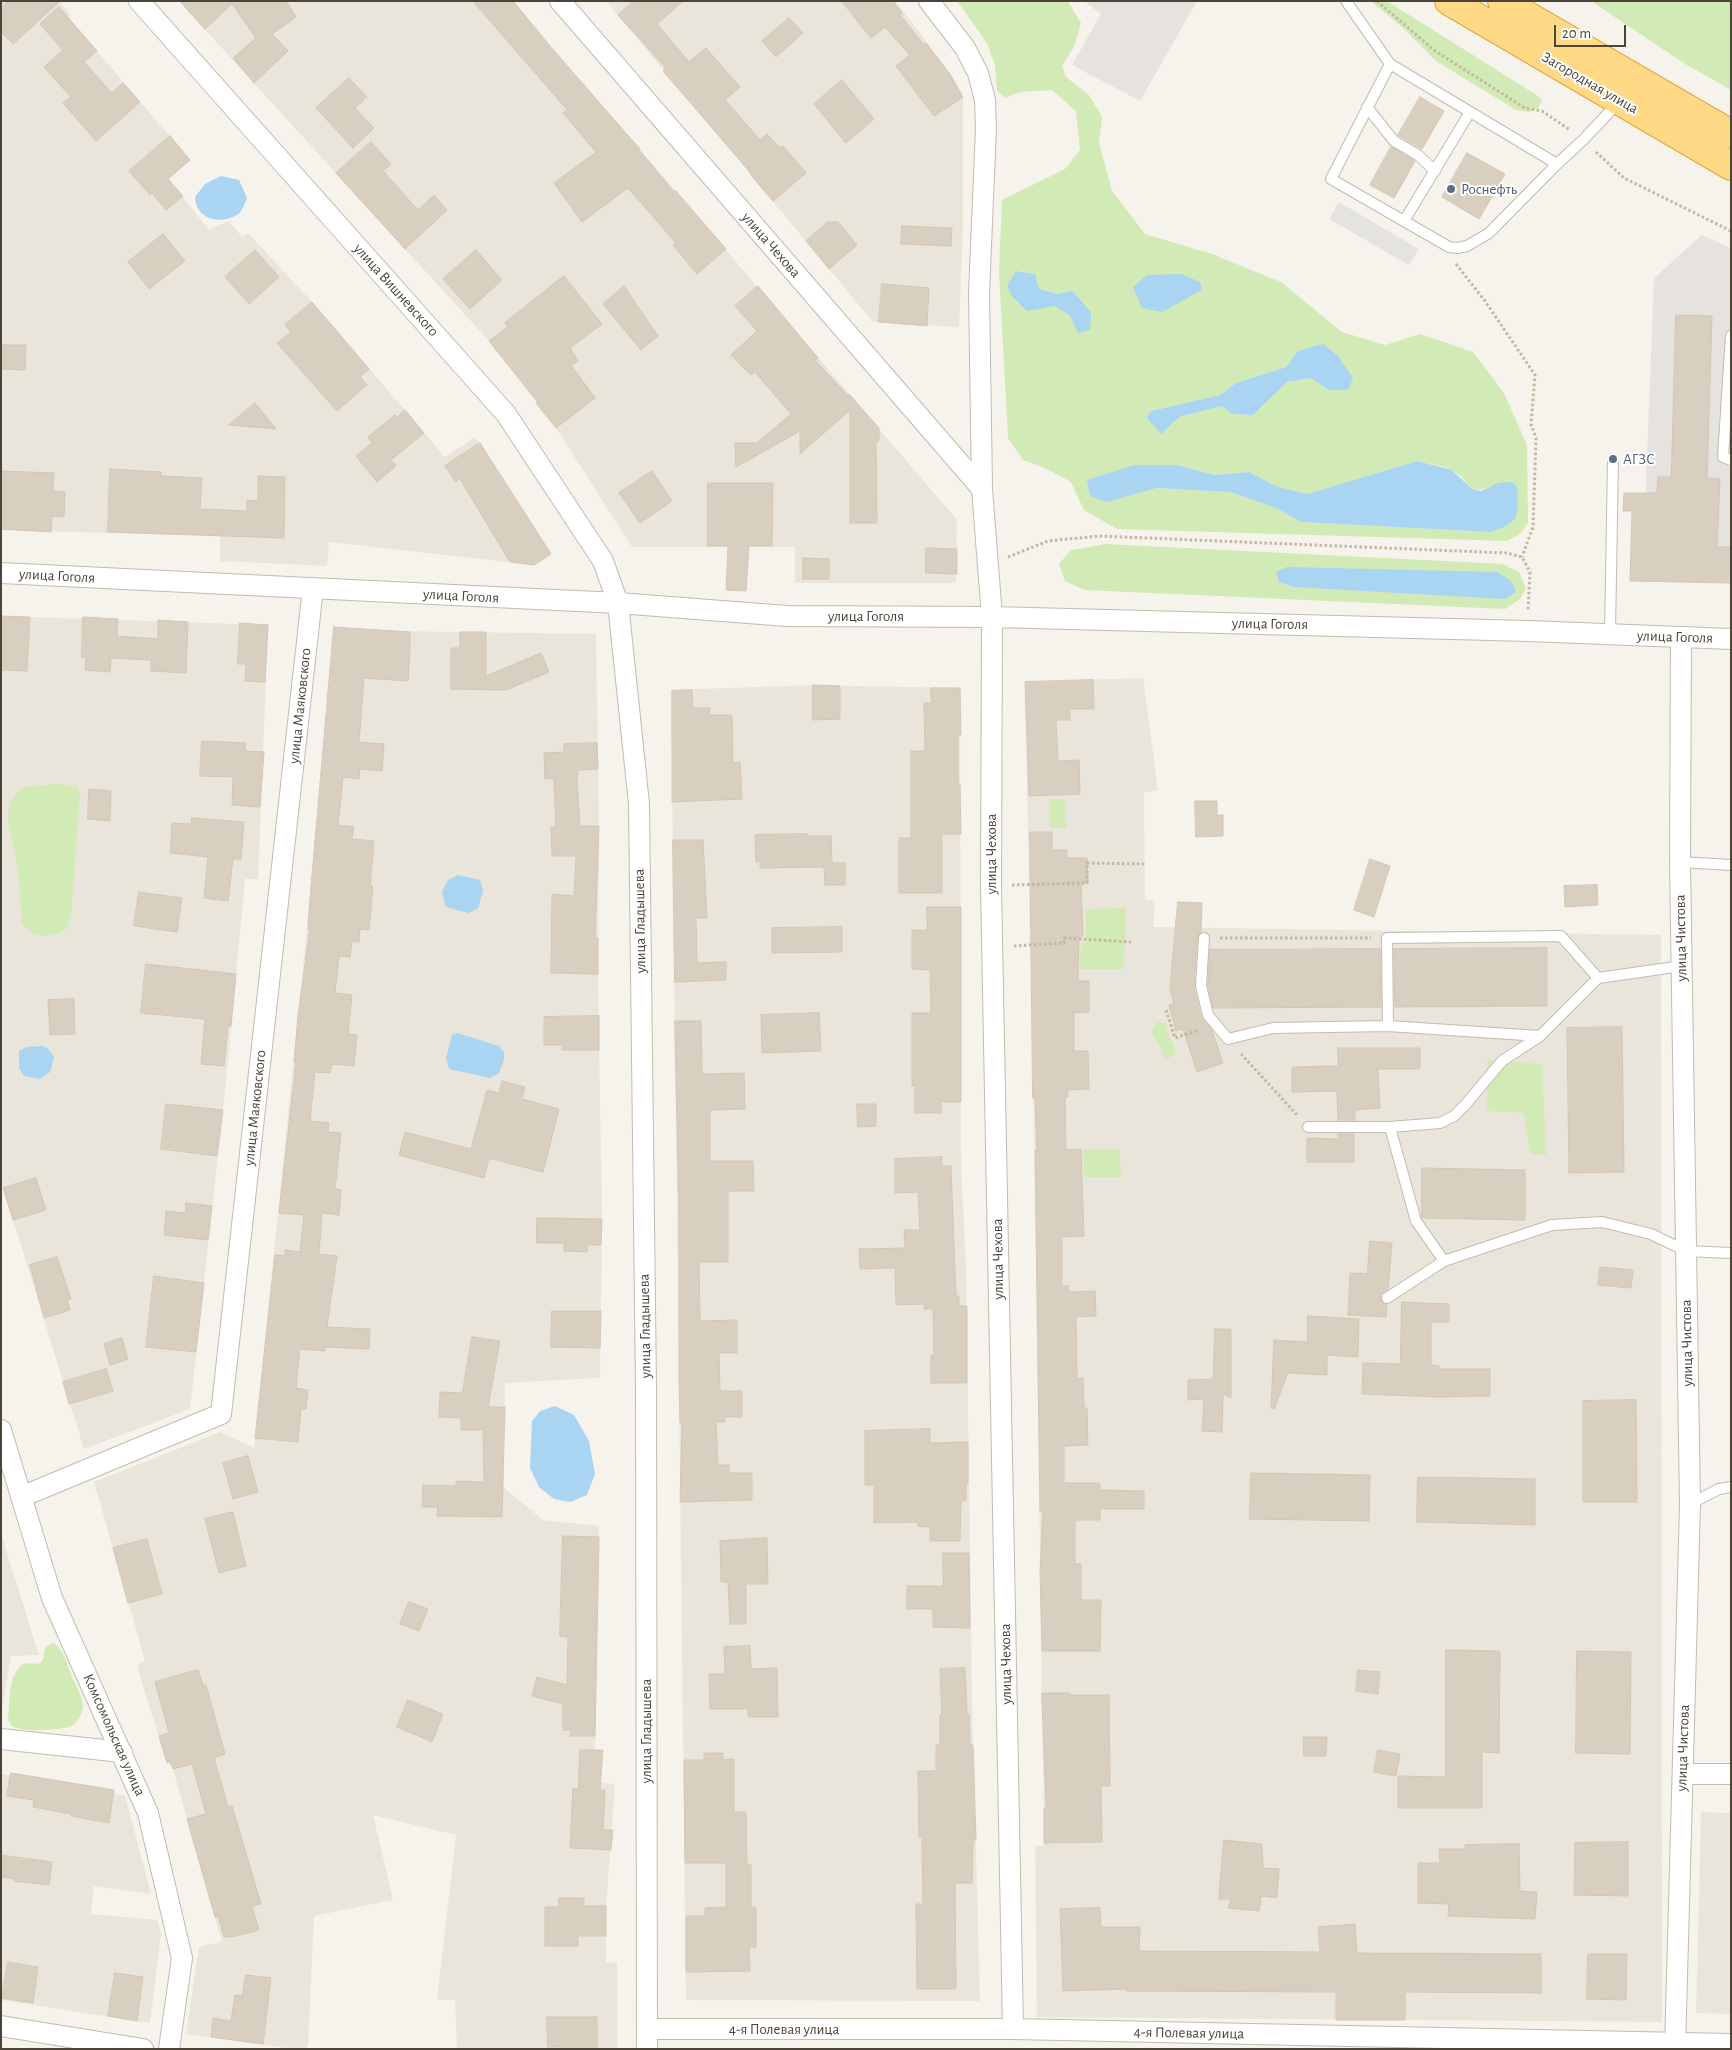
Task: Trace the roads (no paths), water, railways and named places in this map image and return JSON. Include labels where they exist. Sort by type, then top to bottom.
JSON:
[{"type":"highway","name":"Загородная улица","points":[[1449,1],[1731,166]]},
{"type":"highway","name":"Загородная улица","points":[[1502,1],[1731,134]]},
{"type":"street","name":"улица Вишневского","points":[[139,1],[506,414],[603,561],[618,604]]},
{"type":"street","name":"улица Чехова","points":[[560,1],[982,489]]},
{"type":"street","name":"улица Чехова","points":[[929,1],[964,48],[978,73],[985,100],[986,128],[979,293],[982,489],[992,617],[991,886],[1013,2029]]},
{"type":"street","name":"улица Гоголя","points":[[1,573],[618,604],[787,616],[992,617],[1529,631],[1731,639]]},
{"type":"street","name":"улица Маяковского","points":[[22,1497],[221,1414],[313,588]]},
{"type":"street","name":"улица Гладышева","points":[[618,604],[638,804],[646,1388],[647,2049]]},
{"type":"street","name":"улица Чистова","points":[[1675,2046],[1690,1504],[1680,862],[1681,637]]},
{"type":"street","name":"Комсомольская улица","points":[[1,1430],[52,1598],[148,1813],[182,1958],[169,2049]]},
{"type":"street","points":[[1,1739],[122,1752]]},
{"type":"street","points":[[1683,1774],[1731,1774]]},
{"type":"street","points":[[1,2026],[143,2049]]},
{"type":"street","name":"4-я Полевая улица","points":[[647,2029],[1013,2029],[1675,2046],[1731,2044]]},
{"type":"lane","points":[[1346,1],[1390,64],[1557,164]]},
{"type":"lane","points":[[1390,64],[1331,179],[1449,247],[1467,246],[1489,233],[1557,164],[1584,140],[1620,100]]},
{"type":"lane","points":[[1367,107],[1394,141],[1418,155],[1434,171]]},
{"type":"lane","points":[[1404,222],[1470,112]]},
{"type":"lane","points":[[1731,336],[1724,457],[1731,460]]},
{"type":"lane","points":[[1610,634],[1613,459]]},
{"type":"lane","points":[[1680,862],[1731,865]]},
{"type":"lane","points":[[1388,1026],[1387,938],[1561,936],[1598,978]]},
{"type":"lane","points":[[1204,938],[1201,986],[1208,1014],[1228,1039],[1273,1028],[1388,1026],[1540,1036]]},
{"type":"lane","points":[[1308,1127],[1390,1128],[1440,1123],[1454,1116],[1502,1061],[1540,1036],[1598,978],[1682,966]]},
{"type":"lane","points":[[1390,1128],[1416,1222],[1444,1261]]},
{"type":"lane","points":[[1387,1298],[1444,1261],[1552,1225],[1602,1222],[1651,1234],[1686,1251],[1731,1253]]},
{"type":"lane","points":[[1690,1504],[1719,1489],[1731,1487]]},
{"type":"water","points":[[221,176],[239,180],[247,198],[239,214],[223,220],[216,220],[204,215],[199,210],[195,197],[205,184]]},
{"type":"water","points":[[1016,271],[1035,274],[1039,289],[1057,294],[1072,291],[1091,312],[1090,330],[1078,333],[1070,316],[1055,306],[1027,311],[1012,296],[1007,286]]},
{"type":"water","points":[[1181,274],[1200,282],[1202,290],[1162,312],[1142,308],[1133,287],[1147,275]]},
{"type":"water","points":[[1323,344],[1338,356],[1353,378],[1348,390],[1329,390],[1311,378],[1287,382],[1253,415],[1232,414],[1222,406],[1179,417],[1161,434],[1147,418],[1151,411],[1220,395],[1236,383],[1286,367],[1298,351]]},
{"type":"water","points":[[1417,461],[1452,470],[1472,489],[1481,491],[1498,483],[1512,482],[1517,487],[1518,505],[1516,517],[1507,525],[1490,532],[1301,522],[1276,508],[1230,492],[1156,488],[1107,502],[1090,496],[1087,480],[1135,465],[1177,465],[1215,475],[1249,472],[1278,487],[1307,494]]},
{"type":"water","points":[[1287,567],[1497,572],[1511,581],[1516,592],[1505,599],[1294,587],[1279,582],[1276,572]]},
{"type":"water","points":[[458,875],[480,880],[483,891],[478,908],[469,913],[446,907],[442,892],[448,880]]},
{"type":"water","points":[[457,1033],[499,1046],[504,1052],[504,1059],[499,1073],[490,1078],[449,1069],[446,1058],[452,1035]]},
{"type":"water","points":[[43,1046],[54,1057],[50,1072],[40,1079],[24,1076],[19,1068],[19,1051],[27,1047]]},
{"type":"water","points":[[555,1406],[574,1415],[589,1441],[595,1474],[587,1495],[570,1502],[554,1499],[539,1487],[530,1468],[532,1421],[540,1411]]},
{"type":"place","name":"Роснефть","points":[[1451,189]]},
{"type":"place","name":"АГЗС","points":[[1613,459]]}]
